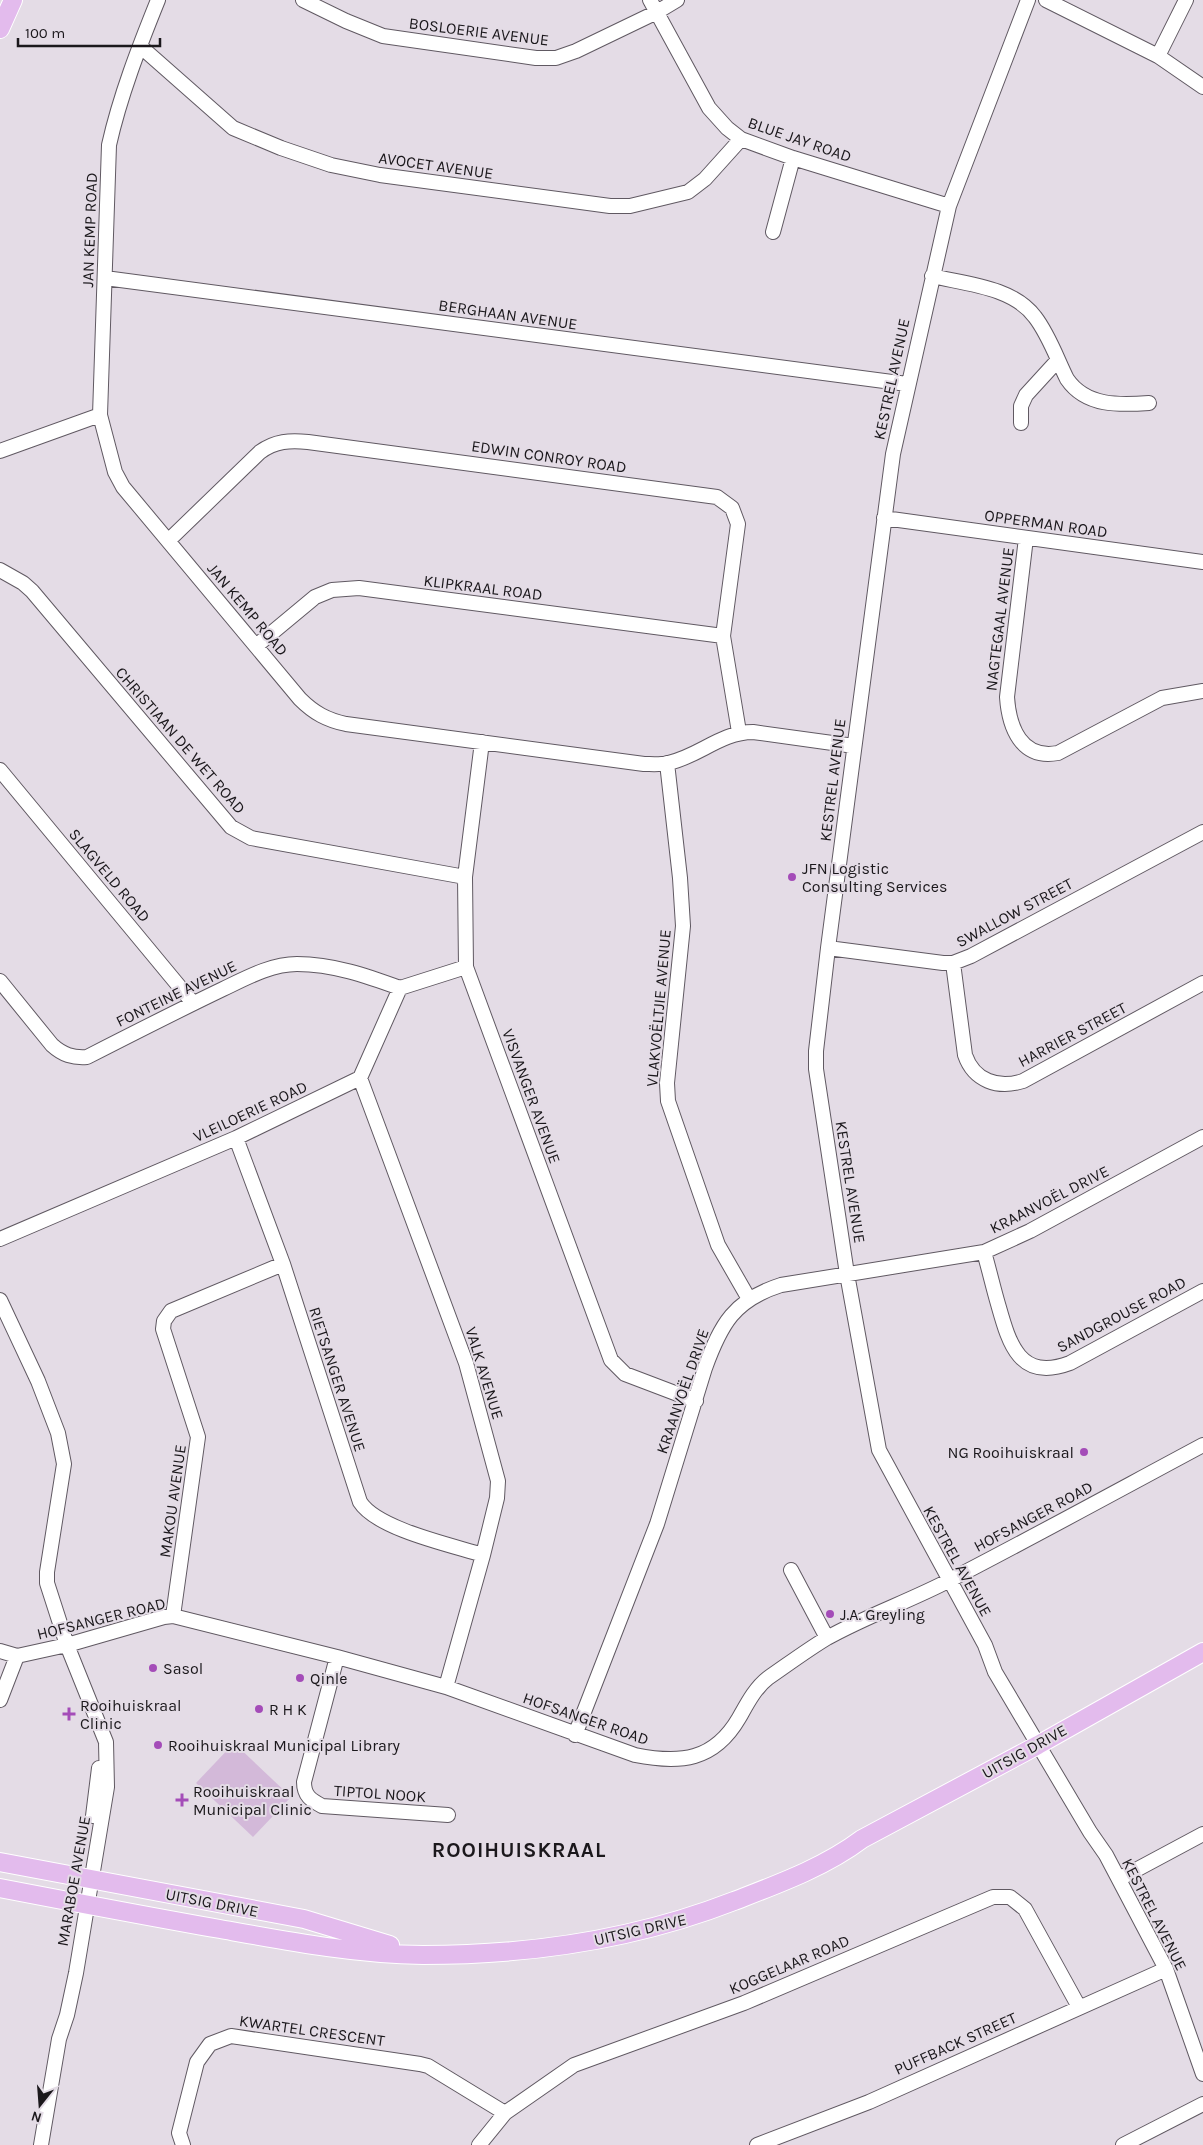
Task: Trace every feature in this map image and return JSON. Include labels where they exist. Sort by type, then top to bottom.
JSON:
[{"type":"main road","points":[[0,29],[12,0]]},
{"type":"main road","name":"UITSIG DRIVE","points":[[1044,1747],[1203,1652]]},
{"type":"main road","name":"UITSIG DRIVE","points":[[0,1888],[301,1944],[422,1955],[543,1949],[664,1926],[766,1889],[846,1851],[864,1846],[1160,1686],[1203,1658]]},
{"type":"main road","name":"UITSIG DRIVE","points":[[0,1862],[304,1919],[422,1955]]},
{"type":"street","name":"JAN KEMP ROAD","points":[[158,0],[140,46],[109,145],[100,415],[118,479],[300,699],[310,709],[326,719],[346,724],[644,764],[667,763],[682,758],[739,732],[753,732],[854,746]]},
{"type":"street","name":"BOSLOERIE AVENUE","points":[[303,0],[346,21],[383,36],[536,58],[556,58],[570,53],[654,6],[677,0]]},
{"type":"street","name":"KESTREL AVENUE","points":[[1028,0],[950,206],[932,276],[892,454],[828,948],[816,1050],[816,1068],[847,1274],[880,1454],[984,1645],[995,1672],[1098,1833],[1106,1855],[1166,1969],[1203,2074]]},
{"type":"street","points":[[1046,0],[1158,56],[1203,87]]},
{"type":"street","points":[[1158,56],[1186,0]]},
{"type":"street","name":"BLUE JAY ROAD","points":[[654,6],[710,108],[727,128],[741,139],[793,158],[950,206]]},
{"type":"street","name":"AVOCET AVENUE","points":[[140,46],[223,119],[245,134],[331,165],[380,175],[630,206],[688,192],[705,178],[741,139]]},
{"type":"street","points":[[773,232],[793,158]]},
{"type":"street","points":[[932,276],[994,290],[1024,305],[1036,318],[1072,386],[1090,398],[1119,405],[1149,403]]},
{"type":"street","name":"BERGHAAN AVENUE","points":[[105,278],[907,384]]},
{"type":"street","points":[[1021,423],[1021,406],[1026,395],[1058,360]]},
{"type":"street","points":[[0,452],[100,415]]},
{"type":"street","name":"EDWIN CONROY ROAD","points":[[168,541],[260,452],[273,444],[287,441],[318,443],[711,495],[728,503],[735,512],[738,524],[723,636],[739,732]]},
{"type":"street","name":"OPPERMAN ROAD","points":[[884,518],[1203,562]]},
{"type":"street","name":"NAGTEGAAL AVENUE","points":[[1026,538],[1007,697],[1010,723],[1020,741],[1040,753],[1058,753],[1162,698],[1203,691]]},
{"type":"street","name":"CHRISTIAAN DE WET ROAD","points":[[0,570],[23,583],[32,592],[231,827],[252,838],[464,877]]},
{"type":"street","name":"KLIPKRAAL ROAD","points":[[256,646],[315,597],[332,590],[352,588],[723,636]]},
{"type":"street","name":"VISVANGER AVENUE","points":[[482,742],[464,877],[466,967],[612,1360],[625,1374],[696,1401]]},
{"type":"street","name":"VLAKVOËLTJIE AVENUE","points":[[667,763],[680,878],[683,926],[667,1083],[668,1101],[718,1245],[748,1299]]},
{"type":"street","name":"SLAGVELD ROAD","points":[[0,770],[194,1003]]},
{"type":"street","name":"SWALLOW STREET","points":[[828,948],[930,962],[953,963],[971,956],[1203,832]]},
{"type":"street","name":"HARRIER STREET","points":[[953,963],[965,1055],[972,1070],[992,1083],[1005,1084],[1023,1080],[1203,983]]},
{"type":"street","name":"FONTEINE AVENUE","points":[[0,981],[52,1045],[65,1055],[74,1058],[87,1057],[257,973],[291,964],[315,965],[354,971],[400,988]]},
{"type":"street","points":[[360,1078],[400,988],[466,967]]},
{"type":"street","name":"VLEILOERIE ROAD","points":[[0,1239],[236,1138],[360,1078]]},
{"type":"street","name":"VALK AVENUE","points":[[360,1078],[466,1363],[496,1473],[497,1498],[446,1687]]},
{"type":"street","name":"KRAANVOËL DRIVE","points":[[575,1734],[657,1524],[714,1344],[727,1319],[748,1299],[762,1291],[781,1285],[984,1252],[1030,1231],[1203,1137]]},
{"type":"street","name":"RIETSANGER AVENUE","points":[[236,1138],[284,1264],[357,1496],[365,1510],[386,1524],[483,1555]]},
{"type":"street","name":"SANDGROUSE ROAD","points":[[984,1252],[1007,1338],[1018,1354],[1040,1368],[1054,1368],[1070,1362],[1203,1291]]},
{"type":"street","name":"MAKOU AVENUE","points":[[173,1616],[198,1437],[163,1329],[164,1320],[171,1311],[284,1264]]},
{"type":"street","name":"MARABOE AVENUE","points":[[0,1300],[38,1381],[58,1433],[64,1466],[47,1577],[67,1645],[101,1728],[98,1784],[88,1878],[67,2015],[59,2039],[41,2145]]},
{"type":"street","name":"HOFSANGER ROAD","points":[[17,1656],[67,1645],[173,1616],[338,1657],[446,1687],[635,1755],[663,1760],[686,1759],[707,1751],[722,1742],[734,1728],[755,1692],[766,1680],[827,1638],[949,1580],[1203,1445]]},
{"type":"street","points":[[790,1570],[827,1638]]},
{"type":"street","points":[[0,1652],[17,1656],[0,1700]]},
{"type":"street","name":"TIPTOL NOOK","points":[[338,1657],[304,1782],[309,1799],[322,1806],[448,1815]]},
{"type":"street","points":[[1118,1879],[1203,1834]]},
{"type":"street","name":"KOGGELAAR ROAD","points":[[479,2145],[505,2113],[579,2063],[744,2003],[994,1897],[1010,1896],[1025,1909],[1079,2007]]},
{"type":"street","name":"PUFFBACK STREET","points":[[757,2145],[869,2102],[1166,1969]]},
{"type":"street","name":"KWARTEL CRESCENT","points":[[183,2145],[179,2133],[197,2062],[210,2044],[231,2036],[428,2066],[505,2113]]},
{"type":"street","points":[[1123,2145],[1203,2104]]},
{"type":"shaded area","points":[[234,1743],[291,1797],[253,1837],[196,1783]]},
{"type":"place","name":"JFN Logistic Consulting Services","points":[[792,877]]},
{"type":"place","name":"NG Rooihuiskraal","points":[[1084,1452]]},
{"type":"place","name":"J.A. Greyling","points":[[830,1614]]},
{"type":"place","name":"Sasol","points":[[153,1668]]},
{"type":"place","name":"Qinle","points":[[300,1678]]},
{"type":"place","name":"R H K","points":[[259,1709]]},
{"type":"place","name":"Rooihuiskraal Clinic","points":[[69,1714]]},
{"type":"place","name":"Rooihuiskraal Municipal Library","points":[[158,1745]]},
{"type":"place","name":"Rooihuiskraal Municipal Clinic","points":[[182,1800]]},
{"type":"district","name":"ROOIHUISKRAAL","points":[[519,1850]]}]
